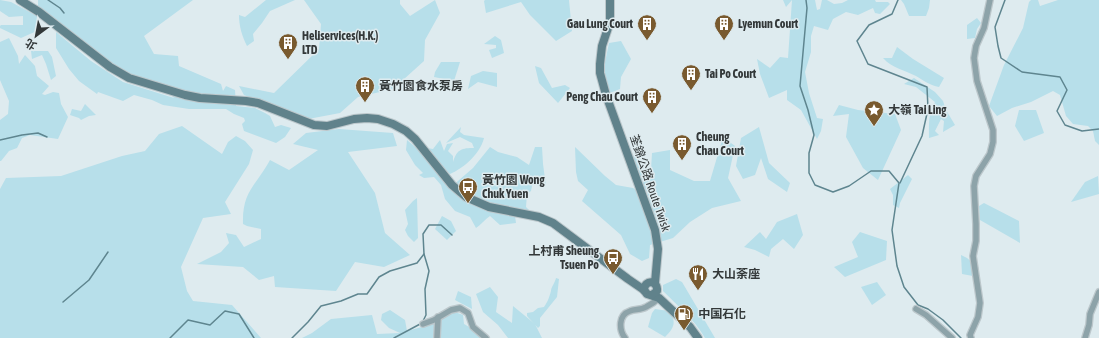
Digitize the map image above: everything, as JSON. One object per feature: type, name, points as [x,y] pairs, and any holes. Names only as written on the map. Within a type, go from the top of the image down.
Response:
[{"type":"main road","points":[[20,0],[39,12],[110,67],[122,75],[132,79],[197,97],[254,102],[314,125],[327,126],[354,119],[366,118],[378,119],[393,124],[403,129],[415,139],[449,181],[466,197],[489,207],[547,220],[559,227],[628,279],[648,283],[647,294],[656,295],[690,327],[698,338]]},
{"type":"main road","name":"荃錦公路 Route Twisk","points":[[610,0],[610,22],[601,55],[599,68],[600,77],[655,230],[658,248],[648,283],[657,288],[656,295]]},
{"type":"street","points":[[971,338],[970,335],[978,317],[980,303],[973,256],[976,235],[974,186],[976,176],[990,154],[993,142],[993,130],[977,81],[974,58],[976,46],[984,28],[990,0]]},
{"type":"street","points":[[1085,338],[1089,325],[1090,314],[1099,292]]},
{"type":"street","points":[[625,338],[622,334],[620,326],[625,315],[629,311],[645,307],[656,295]]},
{"type":"street","points":[[423,324],[451,310],[460,308],[468,313],[473,326],[486,338]]},
{"type":"street","points":[[916,308],[952,338]]},
{"type":"street","points":[[437,338],[438,317]]},
{"type":"shaded area","points":[[0,0],[11,2],[39,17],[39,30],[21,38],[0,28],[1,25],[23,25],[23,16],[9,17],[0,11]]},
{"type":"shaded area","points":[[38,0],[193,0],[144,36],[154,54],[178,56],[179,66],[221,84],[223,91],[226,86],[235,90],[236,106],[255,108],[270,116],[275,127],[281,125],[291,128],[285,137],[276,143],[244,131],[242,124],[245,121],[244,118],[226,109],[189,109],[163,105],[134,95],[123,101],[98,92],[97,94],[79,81],[69,69],[56,48],[56,32],[91,61],[123,82],[174,98],[169,92],[117,71],[38,7]]},
{"type":"shaded area","points":[[266,0],[295,0],[270,11],[253,34],[254,41],[247,46],[241,31],[239,15],[245,17]]},
{"type":"shaded area","points":[[304,0],[400,0],[400,4],[410,16],[435,0],[440,13],[425,40],[424,61],[393,89],[358,97],[340,113],[303,120],[244,95],[239,86],[274,93],[319,49],[321,24]]},
{"type":"shaded area","points":[[485,0],[569,0],[572,31],[556,41],[530,15],[521,2],[486,13]]},
{"type":"shaded area","points":[[783,0],[792,0],[786,7]]},
{"type":"shaded area","points":[[792,0],[815,0],[817,10],[820,9],[822,0],[827,0],[834,4],[842,3],[848,0],[875,0],[876,2],[888,2],[890,4],[880,14],[875,13],[873,8],[858,15],[846,12],[833,19],[828,30],[814,26],[811,36],[811,52],[805,72],[809,93],[817,118],[823,119],[821,131],[817,139],[801,110],[787,100],[787,90],[769,98],[760,74],[757,59],[770,68],[780,57],[788,58]]},
{"type":"shaded area","points":[[901,0],[930,0],[926,16],[909,16]]},
{"type":"shaded area","points":[[1031,0],[1038,0],[1040,6],[1058,0],[1099,0],[1099,145],[1095,141],[1093,131],[1088,126],[1073,124],[1066,116],[1060,95],[1053,91],[997,116],[989,106],[1004,65],[1023,28],[1029,2]]},
{"type":"shaded area","points":[[977,18],[981,23],[977,29],[975,38],[967,39],[967,25]]},
{"type":"shaded area","points":[[495,36],[501,40],[504,53],[492,58],[489,50],[496,48],[496,45],[484,44]]},
{"type":"shaded area","points":[[9,38],[18,56],[19,64],[25,55],[35,66],[37,76],[49,86],[42,94],[45,95],[53,92],[59,93],[61,104],[68,117],[58,139],[30,135],[22,138],[17,148],[9,151],[0,161],[0,120],[8,114],[9,101],[0,80],[0,42]]},
{"type":"shaded area","points":[[621,41],[631,59],[621,77],[620,89],[610,93],[603,72],[609,43]]},
{"type":"shaded area","points":[[897,47],[913,59],[944,78],[939,87],[894,67],[883,58],[892,58]]},
{"type":"shaded area","points":[[31,51],[48,51],[52,57],[56,76],[51,80],[42,55],[32,59]]},
{"type":"shaded area","points":[[441,62],[460,62],[454,81],[434,77],[435,72]]},
{"type":"shaded area","points":[[535,66],[541,68],[552,88],[565,85],[570,88],[558,103],[539,83]]},
{"type":"shaded area","points":[[483,71],[497,73],[497,87],[478,82],[468,89],[471,76]]},
{"type":"shaded area","points":[[914,78],[935,92],[943,101],[946,110],[955,125],[943,132],[944,121],[941,119],[935,131],[939,135],[929,138],[930,115],[935,102],[916,87],[904,84]]},
{"type":"shaded area","points":[[85,104],[96,115],[89,116],[81,120],[70,115],[72,109],[81,111]]},
{"type":"shaded area","points":[[839,105],[858,110],[895,114],[901,130],[878,180],[863,168],[846,137],[849,114],[833,116]]},
{"type":"shaded area","points":[[1019,110],[1036,110],[1044,133],[1024,141],[1015,126]]},
{"type":"shaded area","points":[[182,126],[222,154],[228,142],[236,136],[245,141],[253,150],[249,164],[225,202],[231,214],[203,218],[181,267],[187,291],[193,301],[232,305],[261,338],[0,338],[0,189],[6,178],[61,176],[122,156],[145,151],[159,134]]},
{"type":"shaded area","points":[[461,127],[460,132],[464,135],[484,138],[479,150],[471,160],[450,174],[443,168],[427,148],[433,149],[440,140],[444,151],[447,144],[453,143],[448,151],[453,156],[453,162],[456,154],[460,150],[474,148],[472,143],[460,137],[446,143]]},
{"type":"shaded area","points":[[759,127],[769,163],[790,183],[787,192],[768,179],[761,158],[755,175],[743,179],[736,166],[741,138]]},
{"type":"shaded area","points":[[339,129],[393,133],[397,146],[348,152],[375,193],[385,233],[410,255],[384,267],[355,262],[336,291],[275,287],[274,276],[259,280],[243,267],[197,264],[221,252],[229,243],[226,233],[236,235],[244,247],[261,239],[261,229],[243,224],[243,213],[247,196],[270,160],[289,170],[318,150],[293,144],[306,133]]},
{"type":"shaded area","points":[[723,137],[735,146],[728,178],[741,201],[712,208],[690,222],[673,238],[650,245],[649,258],[642,261],[630,254],[621,235],[582,201],[588,190],[578,181],[576,172],[575,147],[616,185],[633,188],[649,198],[640,181],[632,154],[651,170],[652,153],[670,150],[670,170],[694,181],[710,181]]},
{"type":"shaded area","points":[[407,140],[443,176],[451,187],[473,168],[490,147],[498,152],[517,157],[529,165],[535,147],[542,147],[546,186],[538,186],[534,176],[531,191],[527,194],[526,207],[531,212],[520,211],[515,216],[516,223],[500,225],[490,216],[476,228],[470,217],[455,211],[445,199],[441,185],[434,177],[424,178],[419,175],[423,173],[415,165],[406,150]]},
{"type":"shaded area","points":[[908,175],[912,179],[899,208],[893,205],[893,195],[890,189]]},
{"type":"shaded area","points":[[1098,176],[1099,194],[1071,202],[1085,182]]},
{"type":"shaded area","points":[[417,198],[418,238],[414,242],[405,230],[408,224],[405,210]]},
{"type":"shaded area","points":[[984,203],[1019,221],[1020,243],[980,220],[979,206]]},
{"type":"shaded area","points":[[797,214],[803,235],[794,249],[783,239],[771,249],[769,257],[755,250],[744,247],[760,232],[766,239],[777,222]]},
{"type":"shaded area","points":[[442,216],[451,221],[456,231],[447,240],[435,229]]},
{"type":"shaded area","points":[[860,232],[887,241],[886,260],[845,277],[834,267],[858,257],[852,242]]},
{"type":"shaded area","points":[[961,255],[979,268],[973,276],[962,274]]},
{"type":"shaded area","points":[[556,278],[559,279],[557,297],[540,318],[540,326],[538,328],[527,316],[527,313],[544,307]]},
{"type":"shaded area","points":[[676,279],[682,282],[715,338],[705,338],[691,319],[663,291],[663,285]]},
{"type":"shaded area","points":[[877,282],[886,295],[872,305],[861,287]]},
{"type":"shaded area","points":[[490,287],[498,297],[496,312],[512,323],[513,306],[535,324],[542,338],[508,338],[498,325],[483,312],[476,294]]},
{"type":"shaded area","points":[[458,291],[471,297],[472,309],[455,300]]},
{"type":"shaded area","points":[[655,309],[669,311],[673,318],[674,322],[671,331],[665,337],[648,327],[652,313]]},
{"type":"shaded area","points":[[390,310],[405,320],[407,331],[429,325],[455,312],[463,315],[464,324],[478,332],[482,338],[302,338],[312,333],[331,319],[372,315],[377,334],[400,333],[389,328],[381,320],[382,314]]},
{"type":"waterway","points":[[48,0],[60,8],[64,13]]},
{"type":"waterway","points":[[806,0],[807,8],[800,86],[814,135],[809,153],[809,173],[815,185],[833,192],[849,186],[871,171],[889,171],[899,183],[892,230],[897,266],[904,287],[918,305],[928,309],[943,320],[961,338]]},
{"type":"waterway","points":[[898,0],[892,14],[869,25],[857,41],[868,64],[927,87],[928,109],[922,136],[900,183]]},
{"type":"waterway","points":[[1005,0],[995,27],[1001,58],[1022,72],[1060,77],[1067,90],[1057,111],[1065,125],[1082,131],[1099,129]]},
{"type":"waterway","points":[[0,140],[38,133],[47,137]]},
{"type":"waterway","points":[[394,338],[422,323],[426,315],[425,289],[429,271],[424,254],[423,234],[429,225],[441,225],[452,235]]},
{"type":"waterway","points":[[63,302],[89,280],[108,252]]},
{"type":"waterway","points":[[292,338],[321,306],[341,301],[358,294],[367,294],[379,277],[390,271],[417,263],[424,254]]},
{"type":"waterway","points":[[170,338],[188,320],[210,325],[225,311],[239,314],[254,338]]},
{"type":"place","name":"Gau Lung Court","points":[[647,41]]},
{"type":"place","name":"Lyemun Court","points":[[724,41]]},
{"type":"place","name":"Heliservices(H.K.) LTD","points":[[288,60]]},
{"type":"place","name":"Tai Po Court","points":[[691,91]]},
{"type":"place","name":"黃竹園食水泵房","points":[[365,103]]},
{"type":"place","name":"Peng Chau Court","points":[[652,114]]},
{"type":"place","name":"大嶺 Tai Ling","points":[[874,127]]},
{"type":"place","name":"Cheung Chau Court","points":[[682,161]]},
{"type":"place","name":"黃竹園 Wong Chuk Yuen","points":[[468,204]]},
{"type":"place","name":"上村甫 Sheung Tsuen Po","points":[[613,275]]},
{"type":"place","name":"大山荼座","points":[[698,291]]},
{"type":"place","name":"中国石化","points":[[684,331]]}]
